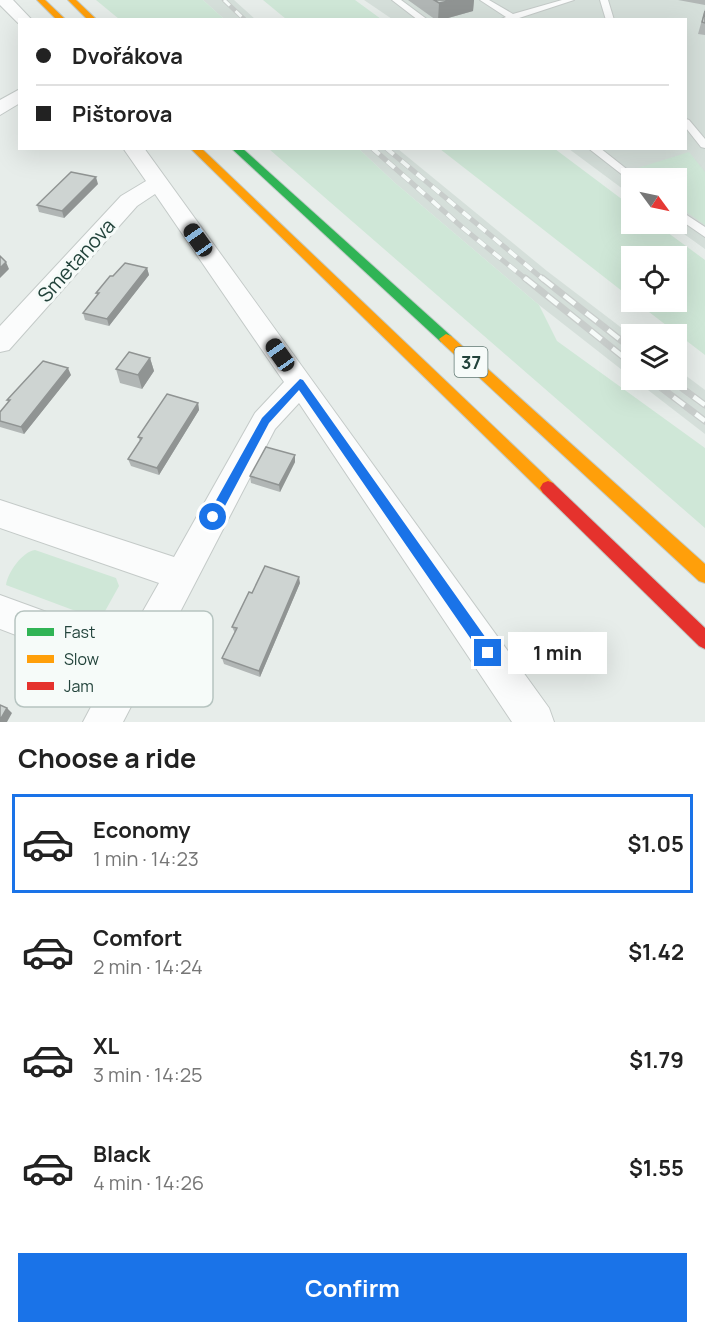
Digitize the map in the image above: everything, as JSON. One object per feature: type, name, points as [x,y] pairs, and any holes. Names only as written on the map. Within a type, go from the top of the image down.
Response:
[{"type":"highway","points":[[41,0],[60,18]]},
{"type":"highway","points":[[72,0],[91,18]]},
{"type":"highway","name":"37","points":[[197,150],[705,640]]},
{"type":"highway","name":"37","points":[[238,150],[705,575]]},
{"type":"street","points":[[4,0],[22,18]]},
{"type":"street","points":[[0,110],[18,96]]},
{"type":"street","points":[[134,150],[300,383],[535,722]]},
{"type":"street","name":"Smetanova","points":[[0,343],[129,201],[157,183]]},
{"type":"street","points":[[163,611],[265,421],[300,383]]},
{"type":"street","points":[[0,514],[182,575]]},
{"type":"street","points":[[0,612],[15,618]]},
{"type":"street","points":[[102,722],[110,707]]},
{"type":"lane","points":[[396,0],[421,18]]},
{"type":"lane","points":[[484,0],[512,17]]},
{"type":"lane","points":[[509,18],[570,0]]},
{"type":"lane","points":[[604,0],[609,18]]},
{"type":"lane","points":[[687,123],[705,145]]},
{"type":"lane","points":[[596,150],[621,169]]},
{"type":"lane","points":[[687,219],[705,232]]},
{"type":"shaded area","points":[[203,0],[234,0],[254,18],[223,18]]},
{"type":"shaded area","points":[[364,0],[705,0],[705,249],[684,234],[687,234],[687,168],[621,168],[621,188],[570,150],[687,150],[687,18],[391,18]]},
{"type":"shaded area","points":[[360,150],[399,150],[547,271],[621,327],[621,369],[539,305],[394,182]]},
{"type":"shaded area","points":[[687,376],[705,390],[705,434],[648,390],[687,390]]},
{"type":"green space","points":[[96,0],[203,0],[223,18],[118,18]]},
{"type":"green space","points":[[263,0],[355,0],[380,18],[285,18]]},
{"type":"green space","points":[[270,150],[360,150],[394,182],[539,305],[557,341],[621,387],[621,390],[625,390],[705,448],[705,528]]},
{"type":"green space","points":[[441,150],[556,150],[621,198],[621,234],[670,234],[686,246],[621,246],[621,290]]},
{"type":"green space","points":[[689,152],[705,172],[705,225],[687,212],[687,168],[638,168]]},
{"type":"green space","points":[[687,247],[705,260],[705,355],[687,341],[687,324],[665,324],[649,312],[687,312]]},
{"type":"green space","points":[[35,550],[116,578],[119,586],[105,611],[76,611],[6,585],[16,563]]},
{"type":"building","points":[[434,0],[453,0],[439,3]]},
{"type":"building","points":[[71,172],[96,177],[62,211],[37,205]]},
{"type":"building","points":[[0,256],[6,262],[0,268]]},
{"type":"building","points":[[125,263],[147,268],[107,319],[83,313],[110,276],[113,276]]},
{"type":"building","points":[[129,352],[150,358],[138,375],[116,369]]},
{"type":"building","points":[[43,361],[68,368],[21,427],[0,421],[0,412],[10,400],[7,400]]},
{"type":"building","points":[[167,394],[198,403],[157,468],[128,459],[142,438],[138,437]]},
{"type":"building","points":[[266,447],[295,455],[279,485],[250,476]]},
{"type":"building","points":[[265,566],[299,577],[259,671],[222,658],[237,628],[232,627]]},
{"type":"building","points":[[0,705],[7,708],[0,720]]},
{"type":"railway","points":[[224,0],[243,18]]},
{"type":"railway","points":[[374,150],[463,228],[527,280]]},
{"type":"railway","points":[[388,150],[544,280]]},
{"type":"railway","points":[[525,278],[621,355]]},
{"type":"railway","points":[[542,278],[621,340]]},
{"type":"railway","points":[[664,390],[705,421]]},
{"type":"railway","points":[[685,390],[705,405]]},
{"type":"traffic: fast","points":[[238,150],[446,339]]},
{"type":"traffic: slow","points":[[41,0],[60,18]]},
{"type":"traffic: slow","points":[[72,0],[91,18]]},
{"type":"traffic: slow","points":[[197,150],[548,488]]},
{"type":"traffic: slow","points":[[446,339],[705,575]]},
{"type":"traffic: jam","points":[[548,488],[705,640]]},
{"type":"route","points":[[213,517],[265,421],[300,383],[488,653]]}]
